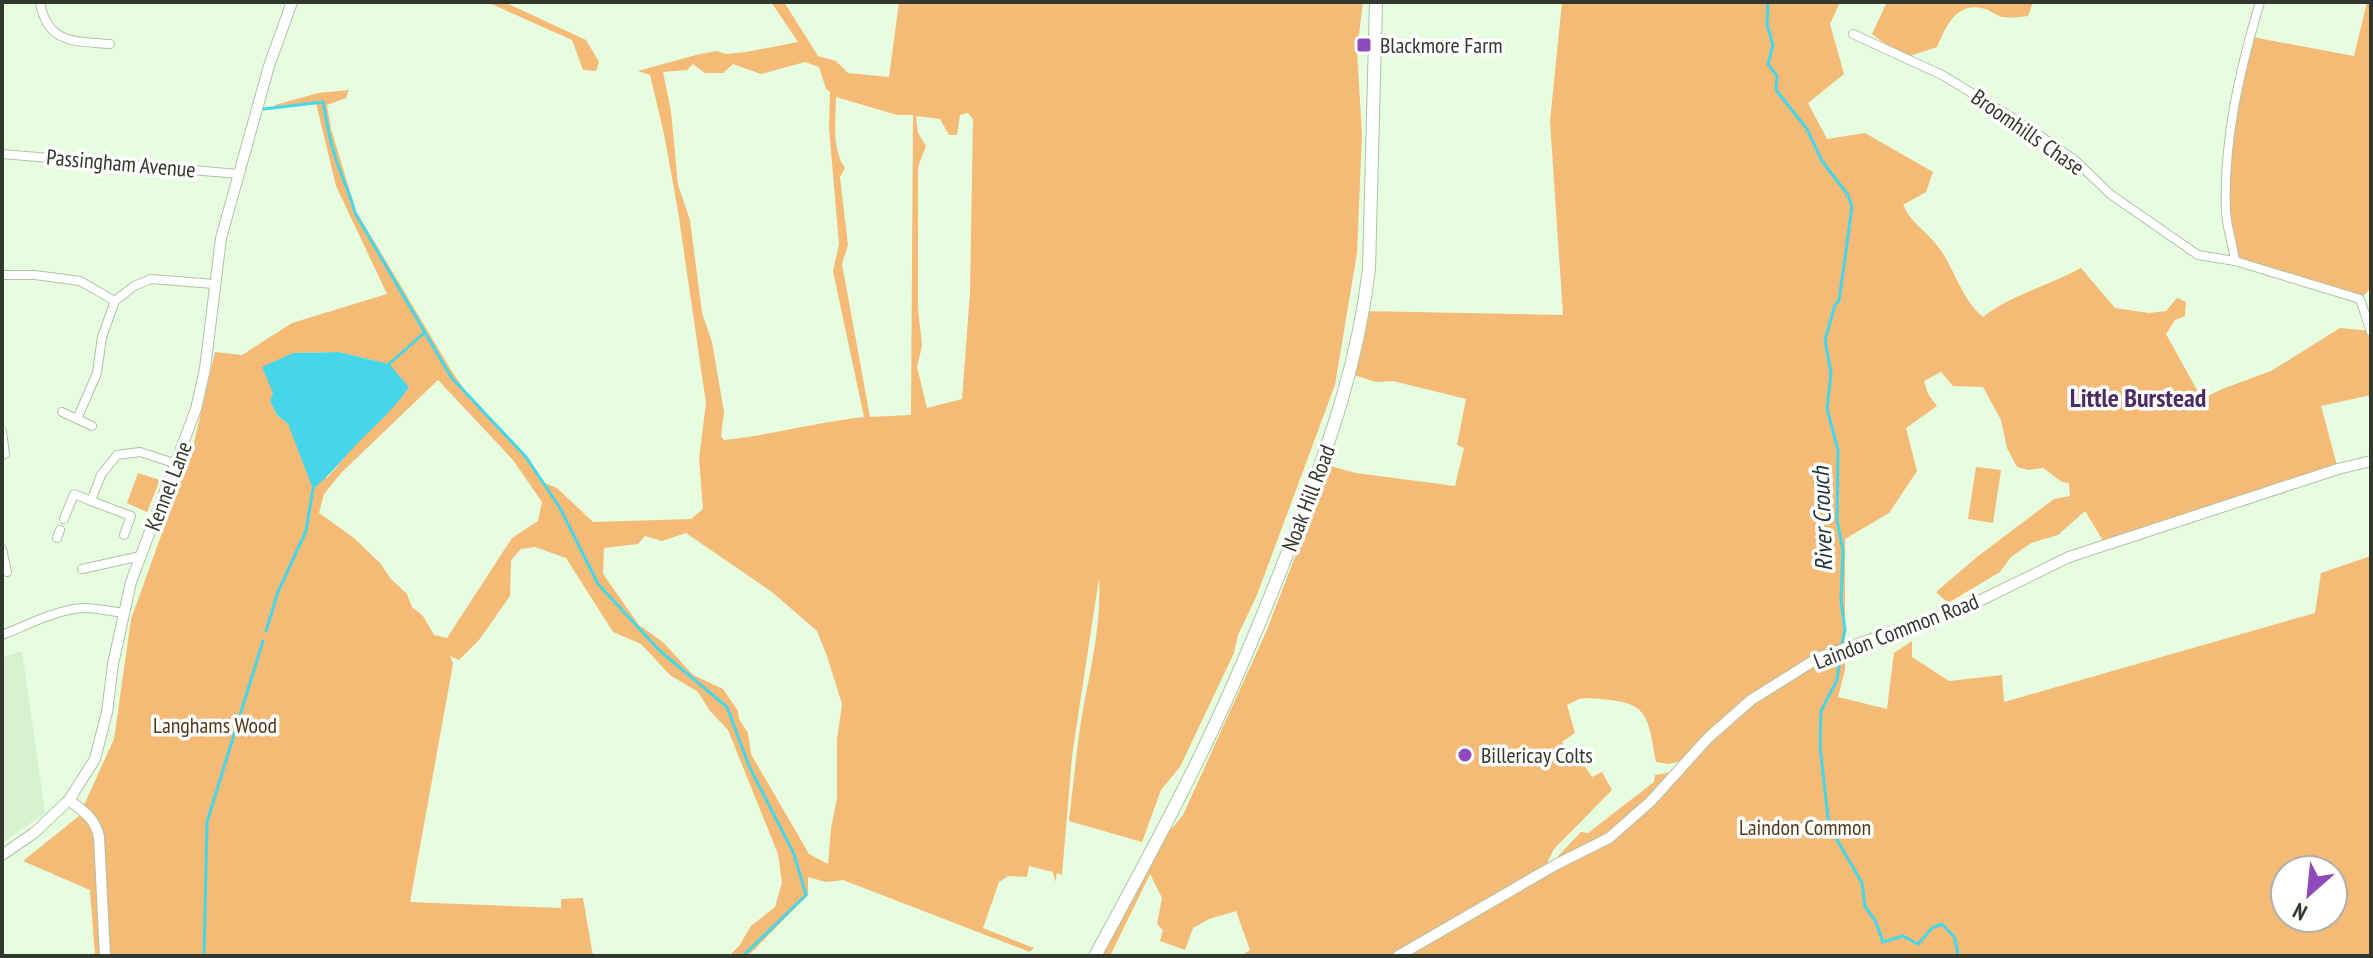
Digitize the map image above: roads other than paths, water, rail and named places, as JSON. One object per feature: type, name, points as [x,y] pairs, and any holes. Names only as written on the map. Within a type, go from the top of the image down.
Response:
[{"type":"main road","name":"Noak Hill Road","points":[[1095,956],[1199,759],[1233,686],[1322,463],[1349,382],[1369,269],[1376,2]]},
{"type":"street","points":[[40,2],[43,19],[52,31],[63,38],[110,44]]},
{"type":"street","name":"Kennel Lane","points":[[2,855],[34,833],[69,800],[95,759],[107,712],[123,613],[196,409],[205,369],[221,238],[269,66],[292,2]]},
{"type":"street","points":[[2235,261],[2226,208],[2229,145],[2249,40],[2260,2]]},
{"type":"street","name":"Broomhills Chase","points":[[1853,34],[1944,76],[2032,130],[2076,161],[2110,194],[2198,255],[2235,261],[2360,299],[2371,332]]},
{"type":"street","name":"Passingham Avenue","points":[[2,154],[239,174]]},
{"type":"street","points":[[2,275],[35,275],[80,281],[115,301]]},
{"type":"street","points":[[77,419],[97,373],[102,337],[115,301],[134,286],[151,279],[214,284]]},
{"type":"street","points":[[62,412],[92,426]]},
{"type":"street","points":[[2,432],[5,454]]},
{"type":"street","points":[[91,501],[101,475],[117,455],[140,452],[177,464]]},
{"type":"street","name":"Laindon Common Road","points":[[1398,956],[1412,951],[1549,868],[1609,838],[1650,802],[1708,738],[1751,700],[1818,658],[1977,602],[2069,557],[2371,461]]},
{"type":"street","points":[[64,519],[74,494],[131,516],[124,535]]},
{"type":"street","points":[[2,549],[7,572]]},
{"type":"street","points":[[82,569],[141,556]]},
{"type":"street","points":[[2,635],[75,609],[123,613]]},
{"type":"street","points":[[69,800],[90,816],[97,826],[105,956]]},
{"type":"water","points":[[339,352],[389,364],[409,387],[390,411],[313,489],[288,424],[277,415],[270,401],[273,393],[262,367],[293,353]]},
{"type":"waterway","name":"River Crouch","points":[[1768,2],[1767,24],[1773,45],[1768,64],[1777,76],[1776,90],[1807,129],[1822,161],[1848,195],[1852,207],[1839,301],[1835,305],[1825,340],[1831,373],[1827,409],[1838,450],[1837,520],[1843,551],[1841,600],[1845,630],[1842,644]]},
{"type":"waterway","points":[[264,109],[323,102],[334,155],[355,213],[451,377],[526,457],[560,508],[598,584],[660,651],[727,707],[749,766],[794,854],[806,895],[743,956]]},
{"type":"waterway","points":[[389,364],[424,333]]},
{"type":"waterway","points":[[266,631],[278,592],[306,531],[313,489]]},
{"type":"waterway","points":[[204,956],[207,822],[263,641]]},
{"type":"waterway","name":"River Crouch","points":[[1841,652],[1837,680],[1821,711],[1820,747],[1829,826],[1862,883],[1865,907],[1875,920],[1883,942],[1903,936],[1918,944],[1932,928],[1942,924],[1955,938],[1958,956]]},
{"type":"place","name":"Blackmore Farm","points":[[1364,45]]},
{"type":"place","name":"Billericay Colts","points":[[1465,755]]},
{"type":"district","name":"Little Burstead","points":[[2138,397]]},
{"type":"park label","name":"Langhams Wood","points":[[215,725]]},
{"type":"park label","name":"Laindon Common","points":[[1805,827]]}]
